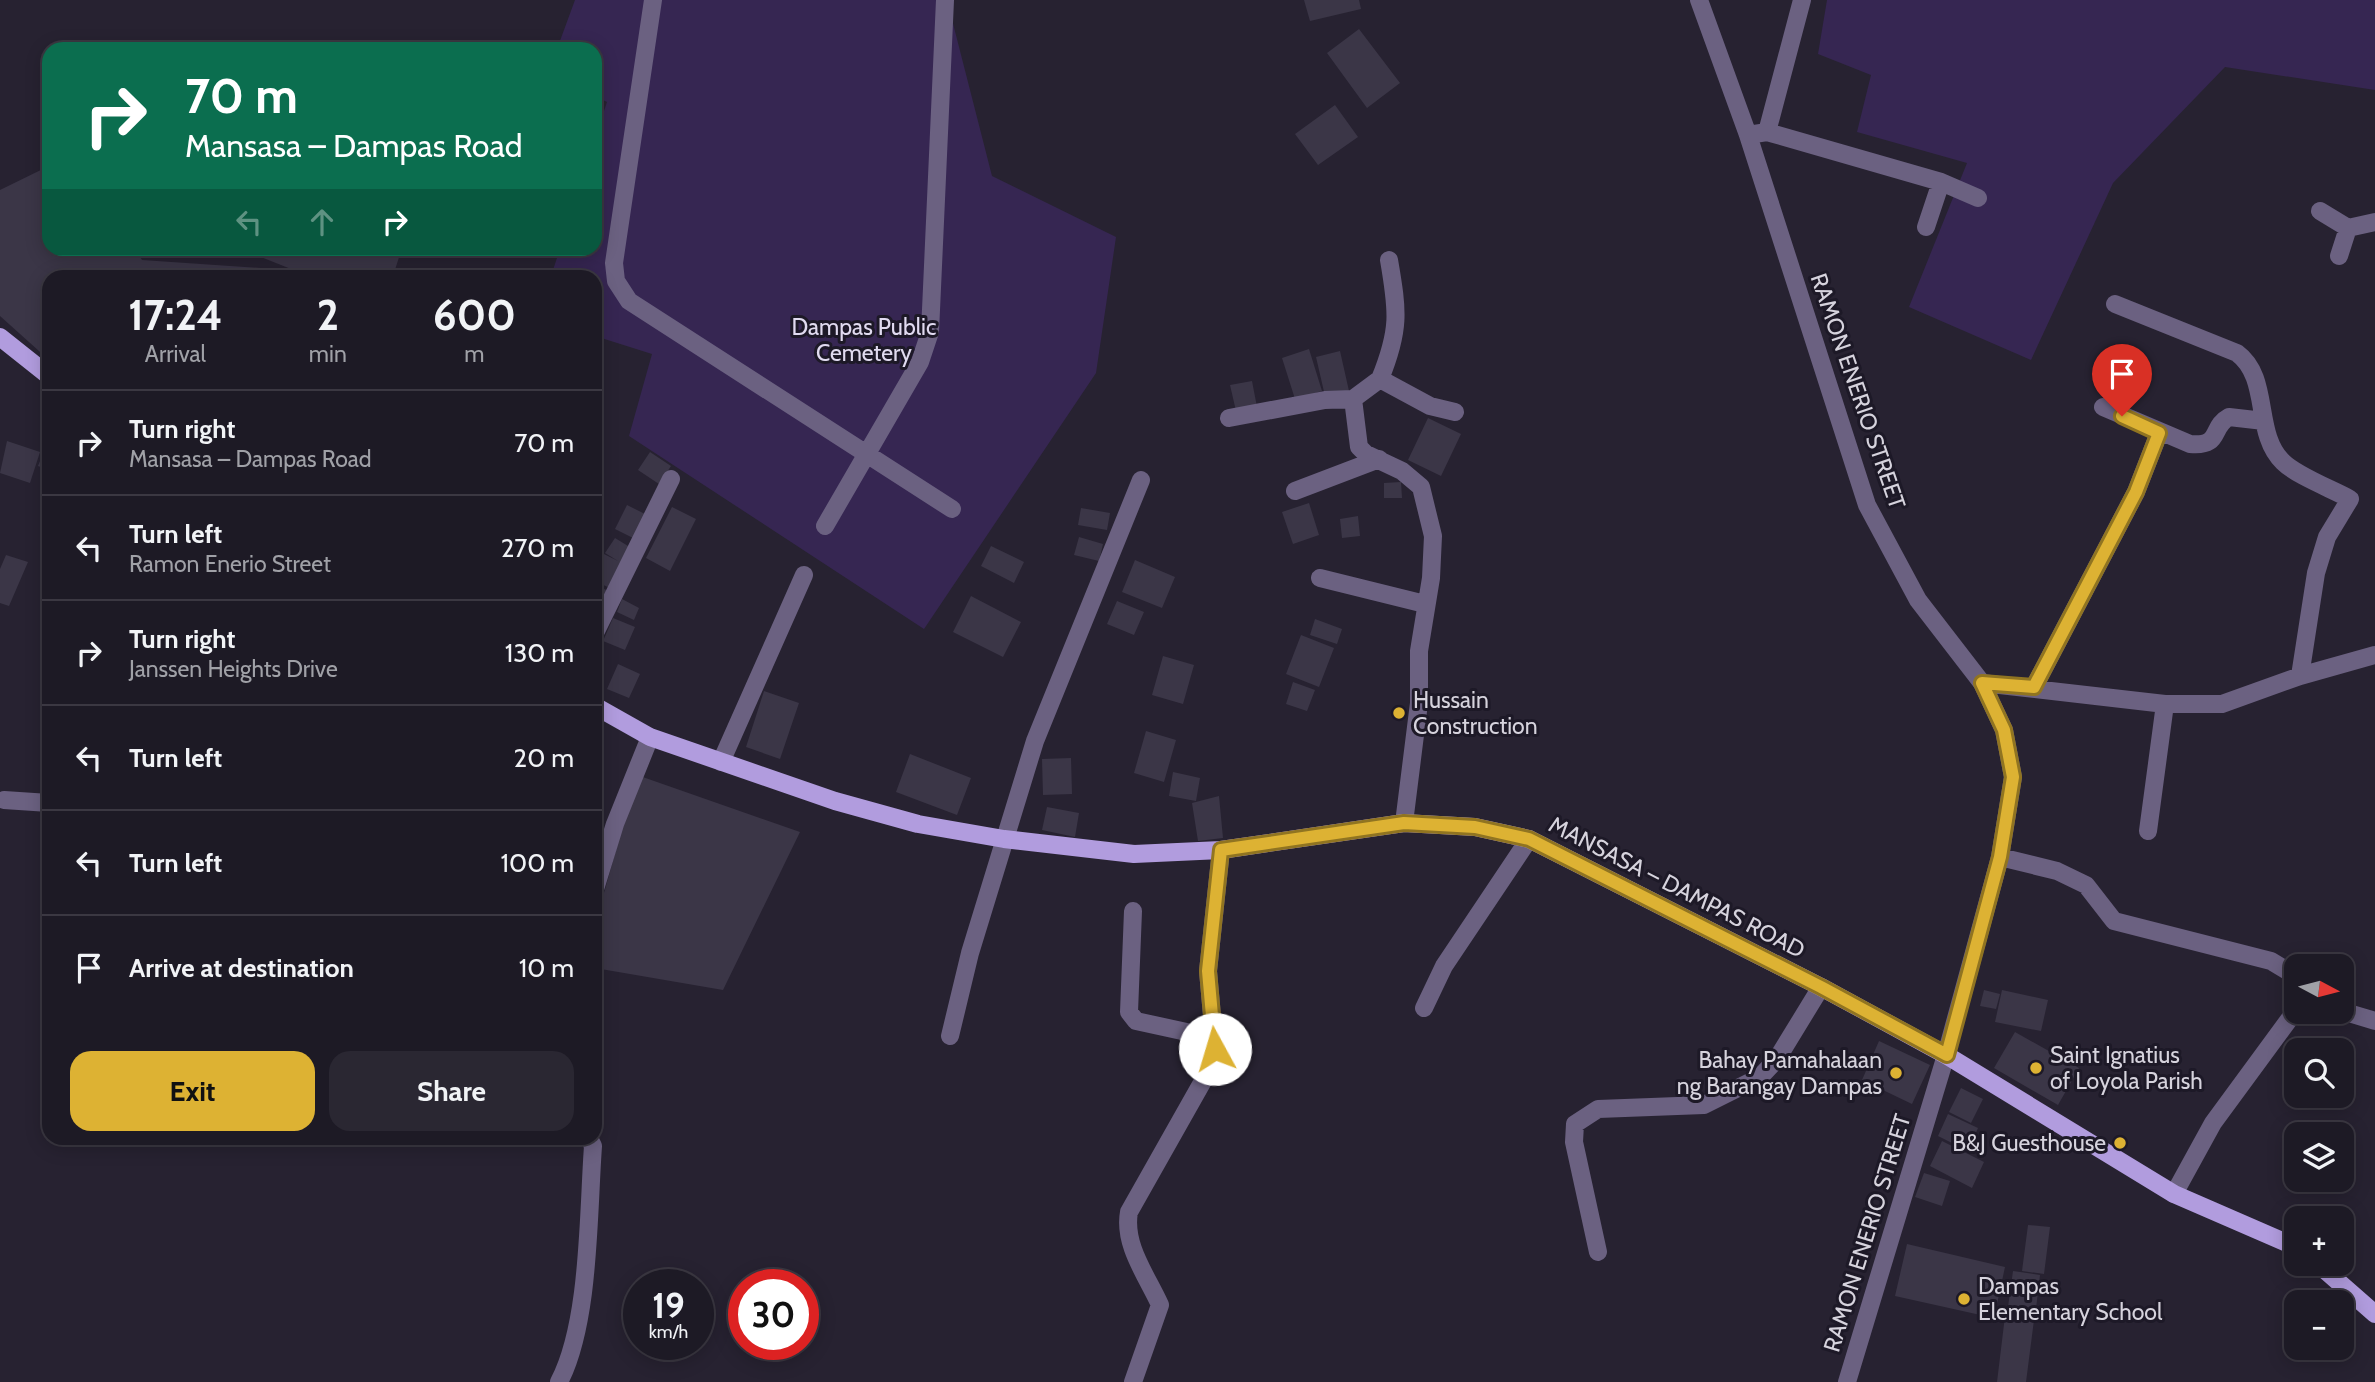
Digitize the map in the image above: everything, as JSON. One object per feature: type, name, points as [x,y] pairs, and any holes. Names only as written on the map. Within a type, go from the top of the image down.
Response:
[{"type":"main road","points":[[0,337],[42,370]]},
{"type":"main road","name":"MANSASA – DAMPAS ROAD","points":[[602,710],[650,737],[859,808],[918,824],[1004,839],[1134,854],[1221,850],[1404,823],[1475,827],[1529,839],[1821,987],[1947,1055],[2174,1194],[2284,1242]]},
{"type":"main road","points":[[2332,1276],[2375,1314]]},
{"type":"street","points":[[653,0],[614,263],[616,281],[629,301],[952,509]]},
{"type":"street","points":[[825,526],[920,362],[930,332],[946,0]]},
{"type":"street","name":"RAMON ENERIO STREET","points":[[1699,0],[1748,135],[1867,505],[1917,600],[1982,683],[2004,730],[2013,777],[2000,857],[1947,1055],[1847,1382]]},
{"type":"street","points":[[1767,132],[1802,0]]},
{"type":"street","points":[[1748,135],[1767,132],[1941,182],[1978,198]]},
{"type":"street","points":[[1926,227],[1941,182]]},
{"type":"street","points":[[2320,211],[2348,228],[2375,222]]},
{"type":"street","points":[[2339,256],[2348,228]]},
{"type":"street","points":[[1229,418],[1325,400],[1353,399],[1380,379],[1397,328],[1397,304],[1389,260]]},
{"type":"street","points":[[2115,304],[2237,353],[2248,361],[2254,371],[2264,421],[2283,462],[2350,499],[2327,537],[2316,573],[2300,676]]},
{"type":"street","points":[[1380,379],[1430,406],[1455,411]]},
{"type":"street","points":[[1353,399],[1359,447],[1402,471],[1421,487],[1433,536],[1419,651],[1419,703],[1404,823]]},
{"type":"street","points":[[2104,407],[2159,433],[2190,444],[2203,445],[2212,440],[2225,418],[2264,421]]},
{"type":"street","points":[[2034,687],[2136,492],[2159,433]]},
{"type":"street","points":[[1295,491],[1379,460]]},
{"type":"street","points":[[602,619],[671,479]]},
{"type":"street","points":[[950,1036],[1004,839],[1035,741],[1141,480]]},
{"type":"street","points":[[721,762],[804,575]]},
{"type":"street","points":[[1320,578],[1425,604]]},
{"type":"street","points":[[1982,683],[2165,704],[2222,704],[2300,676],[2375,655]]},
{"type":"street","points":[[2148,831],[2165,704]]},
{"type":"street","points":[[602,866],[615,824],[650,737]]},
{"type":"street","points":[[4,800],[42,803]]},
{"type":"street","points":[[1424,1008],[1444,966],[1529,839]]},
{"type":"street","points":[[1133,1382],[1160,1305],[1131,1245],[1127,1224],[1129,1212],[1212,1065],[1214,1038],[1208,971],[1221,850]]},
{"type":"street","points":[[2000,857],[2057,871],[2086,885],[2114,920],[2271,961],[2284,969]]},
{"type":"street","points":[[1133,911],[1129,1012],[1136,1021],[1214,1038]]},
{"type":"street","points":[[1598,1252],[1574,1142],[1575,1124],[1598,1109],[1704,1105],[1760,1077],[1777,1059],[1821,987]]},
{"type":"street","points":[[2354,1015],[2375,1021]]},
{"type":"street","points":[[2174,1194],[2213,1123],[2286,1024]]},
{"type":"street","points":[[559,1382],[575,1346],[592,1145]]},
{"type":"green space","name":"Dampas Public Cemetery","points":[[575,0],[947,0],[992,176],[1116,237],[1096,373],[924,629],[629,436],[652,354],[602,338],[602,270],[553,270],[558,256],[602,256],[602,117],[607,102],[602,100],[602,42],[560,42]]},
{"type":"green space","points":[[1827,0],[2375,0],[2375,90],[2225,67],[2113,183],[2031,360],[1909,307],[1967,163],[1857,132],[1871,75],[1818,54]]},
{"type":"building","points":[[1304,0],[1359,0],[1361,9],[1310,21]]},
{"type":"building","points":[[1359,29],[1400,83],[1367,108],[1327,53]]},
{"type":"building","points":[[1335,105],[1358,137],[1318,165],[1295,134]]},
{"type":"building","points":[[42,169],[42,256],[140,256],[142,260],[276,270],[42,270],[42,354],[0,316],[0,190]]},
{"type":"building","points":[[258,256],[399,256],[395,270],[291,269]]},
{"type":"building","points":[[1309,349],[1322,391],[1295,399],[1282,358]]},
{"type":"building","points":[[1340,351],[1349,391],[1325,396],[1316,357]]},
{"type":"building","points":[[1252,381],[1257,407],[1236,411],[1230,385]]},
{"type":"building","points":[[1428,418],[1461,434],[1441,476],[1408,460]]},
{"type":"building","points":[[7,441],[40,452],[30,483],[0,473]]},
{"type":"building","points":[[650,452],[671,466],[659,484],[638,470]]},
{"type":"building","points":[[1401,482],[1402,498],[1384,498],[1384,483]]},
{"type":"building","points":[[1309,503],[1319,535],[1293,544],[1282,512]]},
{"type":"building","points":[[627,505],[645,514],[633,538],[615,529]]},
{"type":"building","points":[[672,507],[696,519],[670,571],[646,558]]},
{"type":"building","points":[[1081,508],[1110,513],[1107,530],[1078,525]]},
{"type":"building","points":[[1358,516],[1360,536],[1342,538],[1340,519]]},
{"type":"building","points":[[1079,537],[1103,544],[1099,561],[1074,555]]},
{"type":"building","points":[[615,538],[633,549],[614,590],[602,584],[602,553],[618,561],[605,553]]},
{"type":"building","points":[[991,546],[1024,562],[1014,583],[981,566]]},
{"type":"building","points":[[6,555],[28,562],[9,606],[0,603],[0,569]]},
{"type":"building","points":[[1135,560],[1175,577],[1162,608],[1122,592]]},
{"type":"building","points":[[602,588],[608,591],[602,601]]},
{"type":"building","points":[[971,596],[1021,622],[1003,657],[953,632]]},
{"type":"building","points":[[622,599],[639,608],[634,620],[617,612]]},
{"type":"building","points":[[1117,601],[1144,612],[1134,635],[1107,624]]},
{"type":"building","points":[[613,618],[635,627],[625,650],[603,641]]},
{"type":"building","points":[[1315,619],[1342,629],[1337,644],[1310,635]]},
{"type":"building","points":[[1301,635],[1334,648],[1319,687],[1286,674]]},
{"type":"building","points":[[1163,656],[1194,665],[1183,704],[1152,695]]},
{"type":"building","points":[[618,664],[640,674],[629,698],[607,689]]},
{"type":"building","points":[[1293,682],[1315,690],[1307,711],[1286,704]]},
{"type":"building","points":[[764,691],[799,703],[780,759],[746,747]]},
{"type":"building","points":[[1146,731],[1176,740],[1164,782],[1134,773]]},
{"type":"building","points":[[910,754],[971,778],[957,815],[896,792]]},
{"type":"building","points":[[1071,758],[1072,794],[1043,795],[1042,759]]},
{"type":"building","points":[[1173,772],[1200,778],[1196,801],[1169,796]]},
{"type":"building","points":[[637,775],[800,832],[723,990],[602,969],[602,900]]},
{"type":"building","points":[[1219,796],[1223,838],[1198,841],[1192,803]]},
{"type":"building","points":[[1047,807],[1079,813],[1075,837],[1042,830]]},
{"type":"building","points":[[1984,990],[2000,994],[1996,1009],[1980,1006]]},
{"type":"building","points":[[2002,990],[2048,1000],[2041,1031],[1995,1022]]},
{"type":"building","name":"Saint Ignatius of Loyola Parish","points":[[2015,1032],[2079,1068],[2058,1105],[1994,1068]]},
{"type":"building","name":"Bahay Pamahalaan ng Barangay Dampas","points":[[1879,1041],[1930,1065],[1912,1104],[1862,1080]]},
{"type":"building","points":[[1961,1088],[1983,1099],[1971,1123],[1949,1112]]},
{"type":"building","points":[[1948,1114],[1978,1128],[1968,1151],[1938,1136]]},
{"type":"building","points":[[1942,1141],[1984,1162],[1972,1188],[1930,1166]]},
{"type":"building","points":[[1924,1173],[1950,1181],[1942,1206],[1915,1197]]},
{"type":"building","points":[[2028,1225],[2050,1227],[2044,1274],[2022,1271]]},
{"type":"building","points":[[1907,1244],[2005,1267],[1994,1318],[1895,1296]]},
{"type":"building","points":[[2013,1271],[2040,1275],[2035,1317],[2007,1314]]},
{"type":"building","points":[[2005,1316],[2034,1320],[2026,1382],[1997,1382]]},
{"type":"place","name":"Hussain Construction","points":[[1399,713]]},
{"type":"place","name":"Saint Ignatius of Loyola Parish","points":[[2036,1068]]},
{"type":"place","name":"Bahay Pamahalaan ng Barangay Dampas","points":[[1896,1073]]},
{"type":"place","name":"B&J Guesthouse","points":[[2120,1143]]},
{"type":"place","name":"Dampas Elementary School","points":[[1964,1299]]},
{"type":"route","points":[[1215,1049],[1208,971],[1221,850],[1404,823],[1475,827],[1529,839],[1821,987],[1947,1055],[2000,857],[2013,777],[2004,730],[1982,683],[2034,687],[2136,492],[2159,433],[2122,416]]}]
